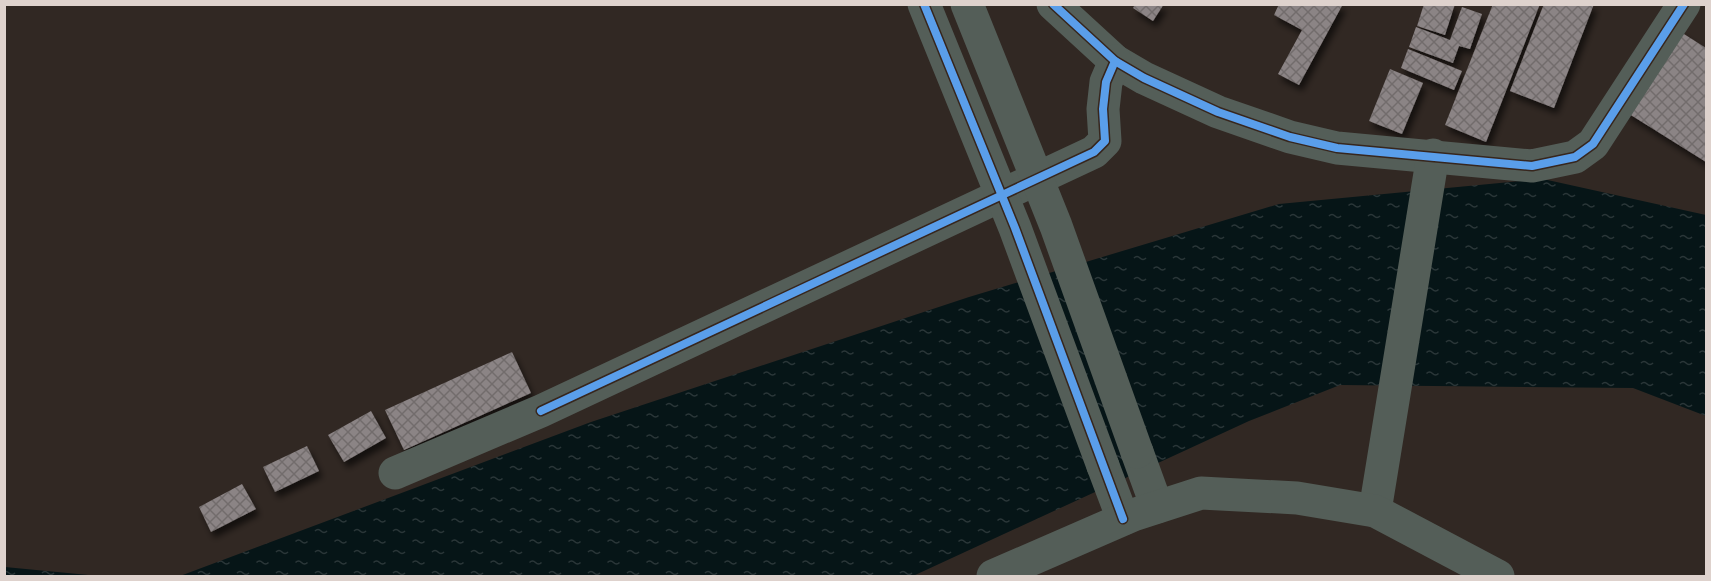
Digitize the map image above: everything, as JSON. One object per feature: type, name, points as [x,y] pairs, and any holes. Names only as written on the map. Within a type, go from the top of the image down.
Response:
[{"type":"street","points":[[924,4],[1015,228],[1123,519]]},
{"type":"street","points":[[967,4],[1056,226],[1157,507]]},
{"type":"street","points":[[1053,4],[1115,61],[1144,78],[1218,112],[1290,137],[1336,148],[1433,155],[1532,166],[1575,157],[1593,144],[1684,4]]},
{"type":"street","points":[[395,473],[541,411],[1094,152],[1105,141],[1103,109],[1106,82],[1115,61]]},
{"type":"street","points":[[1375,511],[1433,155]]},
{"type":"street","points":[[993,576],[1123,519],[1201,493],[1297,498],[1375,511],[1498,576]]},
{"type":"water","points":[[1543,179],[1706,215],[1706,416],[1633,388],[1340,385],[1249,421],[913,576],[180,576],[591,422],[969,297],[1279,204]]},
{"type":"water","points":[[5,567],[99,576],[5,576]]},
{"type":"building","points":[[1135,4],[1164,4],[1153,21],[1133,8]]},
{"type":"building","points":[[1279,4],[1343,4],[1299,85],[1278,74],[1302,30],[1274,15]]},
{"type":"building","points":[[1424,4],[1455,4],[1445,35],[1417,26]]},
{"type":"building","points":[[1493,4],[1540,4],[1486,142],[1445,125]]},
{"type":"building","points":[[1544,4],[1594,4],[1554,108],[1510,91]]},
{"type":"building","points":[[1462,7],[1482,14],[1470,49],[1459,46],[1453,63],[1409,47],[1416,27],[1450,40]]},
{"type":"building","points":[[1676,29],[1706,48],[1706,162],[1626,112]]},
{"type":"building","points":[[1408,49],[1462,71],[1454,90],[1401,68]]},
{"type":"building","points":[[1390,69],[1423,83],[1402,134],[1369,121]]},
{"type":"building","points":[[512,352],[531,393],[404,450],[385,410]]},
{"type":"building","points":[[371,411],[386,438],[344,462],[328,435]]},
{"type":"building","points":[[307,446],[319,471],[275,492],[263,467]]},
{"type":"building","points":[[242,484],[256,509],[211,532],[199,507]]},
{"type":"cycle path","points":[[924,4],[1015,228],[1123,519]]},
{"type":"cycle path","points":[[1053,4],[1115,61],[1144,78],[1218,112],[1290,137],[1337,148],[1532,166],[1575,157],[1593,144],[1684,4]]},
{"type":"cycle path","points":[[541,411],[1094,152],[1105,141],[1103,109],[1106,82],[1115,61]]}]
